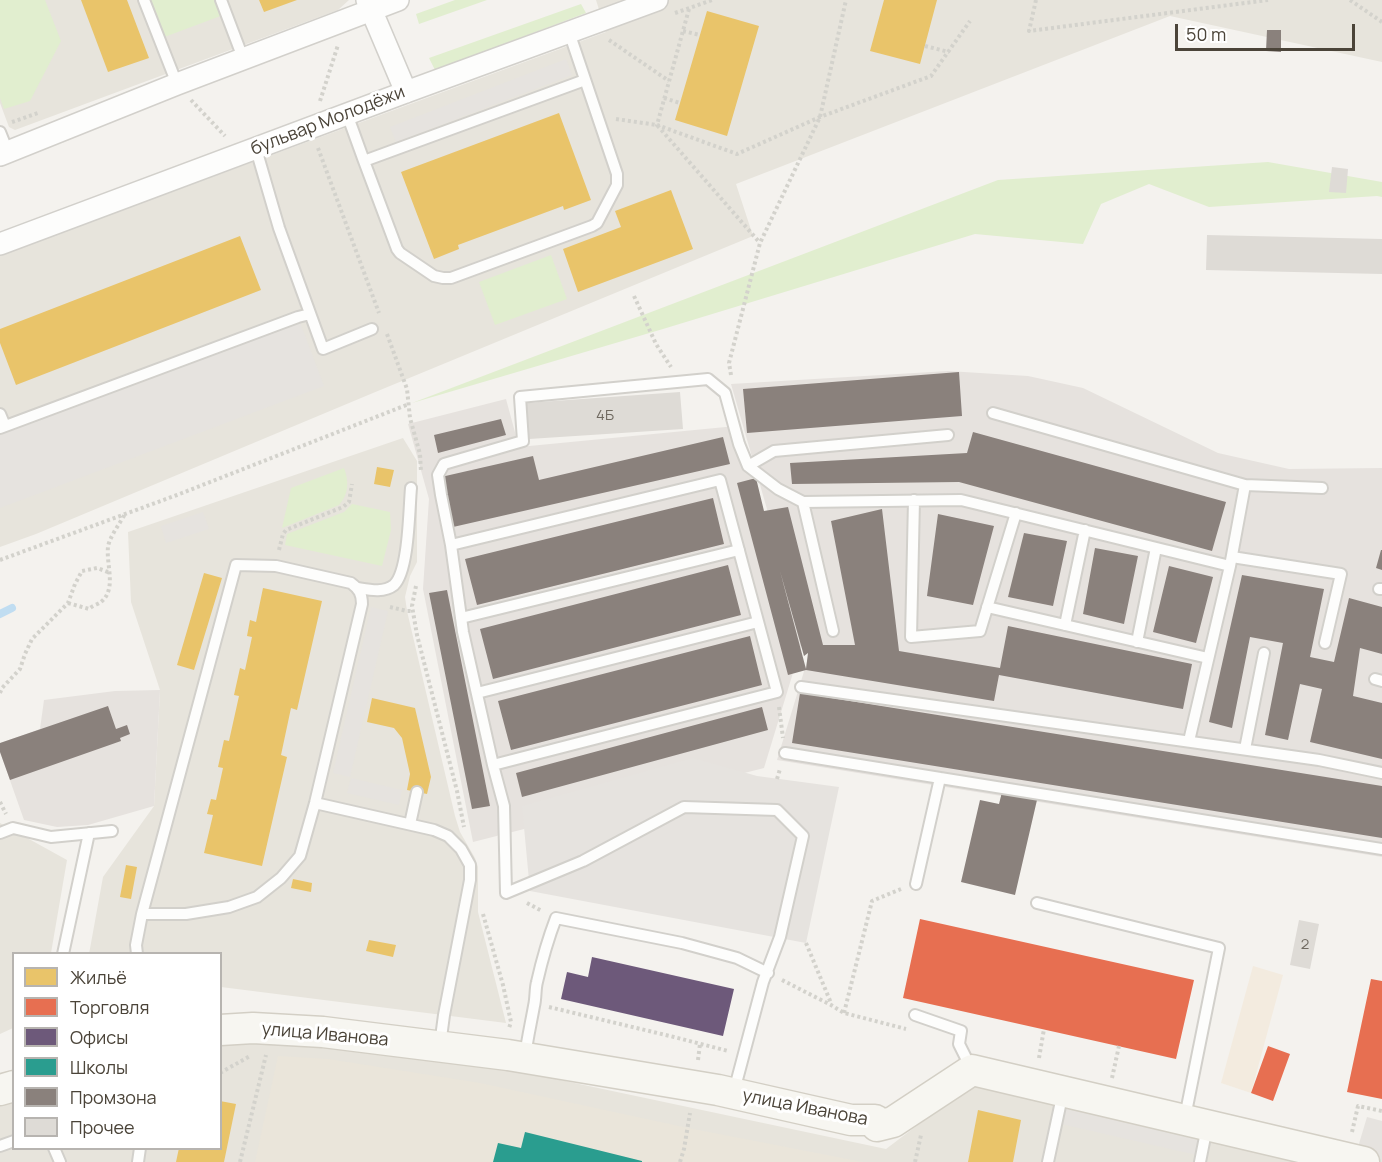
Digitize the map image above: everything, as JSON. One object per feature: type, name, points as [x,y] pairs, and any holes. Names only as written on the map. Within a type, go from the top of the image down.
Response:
[{"type":"street","points":[[4,153],[346,19],[369,5],[398,0]]},
{"type":"street","name":"бульвар Молодёжи","points":[[0,244],[657,0]]},
{"type":"street","points":[[369,5],[406,92]]},
{"type":"street","name":"улица Иванова","points":[[222,1030],[254,1028],[323,1032],[525,1058],[663,1080],[850,1120],[875,1120],[877,1126],[893,1122],[972,1070]]},
{"type":"street","points":[[972,1070],[1364,1162]]},
{"type":"lane","points":[[144,0],[177,84]]},
{"type":"lane","points":[[221,0],[243,58]]},
{"type":"lane","points":[[347,114],[397,249],[403,256],[434,276],[451,278],[574,233],[597,223],[617,185],[617,174],[569,32]]},
{"type":"lane","points":[[364,160],[585,80]]},
{"type":"lane","points":[[0,132],[4,153]]},
{"type":"lane","points":[[256,149],[279,228],[323,349],[372,329]]},
{"type":"lane","points":[[610,198],[615,211]]},
{"type":"lane","points":[[574,233],[578,243]]},
{"type":"lane","points":[[0,414],[2,427],[298,316],[310,314]]},
{"type":"lane","points":[[733,1094],[763,982],[780,937],[803,836],[777,810],[684,807],[583,861],[506,893],[504,806],[461,618],[438,475],[444,464],[523,441],[520,397],[708,379],[725,393],[739,444],[748,466],[778,489],[803,502],[961,500],[1156,548],[1231,562],[1341,574],[1325,643]]},
{"type":"lane","points":[[993,413],[1245,484],[1322,488]]},
{"type":"lane","points":[[748,466],[774,451],[948,435]]},
{"type":"lane","points":[[451,545],[720,480],[777,692],[493,765]]},
{"type":"lane","points":[[1190,741],[1231,562],[1245,484]]},
{"type":"lane","points":[[358,588],[385,590],[394,585],[400,576],[406,547],[411,488]]},
{"type":"lane","points":[[914,500],[911,637],[980,631],[1016,513]]},
{"type":"lane","points":[[803,502],[833,631]]},
{"type":"lane","points":[[1065,625],[1085,530]]},
{"type":"lane","points":[[1137,642],[1156,548]]},
{"type":"lane","points":[[461,618],[739,550]]},
{"type":"lane","points":[[137,952],[142,914],[236,565],[276,566],[351,583],[358,588],[362,596],[362,604],[315,803],[300,856],[281,878],[257,897],[229,907],[186,914],[142,914]]},
{"type":"lane","points":[[987,607],[1208,658]]},
{"type":"lane","points":[[477,693],[758,621]]},
{"type":"lane","points":[[1245,749],[1264,653]]},
{"type":"lane","points":[[801,687],[1245,749],[1319,760],[1382,773]]},
{"type":"lane","points":[[785,753],[1382,849]]},
{"type":"lane","points":[[916,884],[940,778]]},
{"type":"lane","points":[[410,824],[417,792]]},
{"type":"lane","points":[[315,803],[434,830],[448,836],[461,849],[470,865],[470,880],[440,1047]]},
{"type":"lane","points":[[0,833],[13,828],[51,837],[112,831]]},
{"type":"lane","points":[[63,952],[89,833]]},
{"type":"lane","points":[[1037,903],[1220,948],[1196,1123],[1200,1162]]},
{"type":"lane","points":[[525,1058],[535,1004],[536,983],[545,946],[556,918],[682,944],[737,958],[768,973]]},
{"type":"lane","points":[[915,1015],[961,1031],[959,1044],[972,1070]]},
{"type":"lane","points":[[1048,1162],[1063,1092]]},
{"type":"path","points":[[732,384],[729,363],[760,243],[820,117],[846,0]]},
{"type":"path","points":[[1036,0],[1029,31],[1268,0]]},
{"type":"path","points":[[1350,0],[1382,22]]},
{"type":"path","points":[[657,125],[689,8]]},
{"type":"path","points":[[346,19],[312,127],[380,316]]},
{"type":"path","points":[[598,116],[657,125],[737,154],[820,117],[931,76],[970,21]]},
{"type":"path","points":[[683,31],[700,35]]},
{"type":"path","points":[[606,38],[669,81]]},
{"type":"path","points":[[925,46],[949,52]]},
{"type":"path","points":[[664,98],[680,103]]},
{"type":"path","points":[[657,125],[760,243]]},
{"type":"path","points":[[634,296],[656,344],[681,382]]},
{"type":"path","points":[[384,327],[407,389],[410,418],[420,454],[420,470],[423,480]]},
{"type":"path","points":[[0,560],[409,404]]},
{"type":"path","points":[[276,566],[284,532],[343,507],[348,501],[352,484]]},
{"type":"path","points":[[68,603],[88,609],[101,602],[108,593],[110,580],[108,545],[125,514]]},
{"type":"path","points":[[0,693],[20,669],[32,639],[68,603],[82,571],[97,568],[108,572]]},
{"type":"path","points":[[418,576],[412,606],[417,635],[464,826],[469,836]]},
{"type":"path","points":[[777,692],[785,753],[777,779]]},
{"type":"path","points":[[844,1013],[872,901],[916,884]]},
{"type":"path","points":[[506,893],[556,918]]},
{"type":"path","points":[[482,906],[511,1022],[509,1030],[503,1035]]},
{"type":"path","points":[[806,943],[831,1005]]},
{"type":"path","points":[[768,973],[844,1013],[916,1032]]},
{"type":"path","points":[[535,1004],[743,1055]]},
{"type":"path","points":[[1038,1062],[1044,1029]]},
{"type":"path","points":[[240,1162],[268,1045]]},
{"type":"path","points":[[1110,1088],[1119,1046]]},
{"type":"path","points":[[222,1072],[259,1051]]},
{"type":"path","points":[[680,1162],[691,1105]]},
{"type":"path","points":[[1352,1135],[1358,1106],[1382,1111]]},
{"type":"path","points":[[915,1162],[922,1131]]},
{"type":"shaded area","points":[[0,0],[349,0],[338,10],[15,130],[9,127],[0,103]]},
{"type":"shaded area","points":[[596,0],[1382,0],[1382,62],[1170,16],[736,184],[753,236],[0,547],[0,255],[606,32]]},
{"type":"shaded area","points":[[566,59],[572,75],[396,142],[390,127]]},
{"type":"shaded area","points":[[298,317],[324,386],[0,508],[0,428]]},
{"type":"shaded area","points":[[948,371],[1028,376],[1083,388],[1218,453],[1289,469],[1382,468],[1382,857],[777,760],[809,655],[731,384]]},
{"type":"shaded area","points":[[506,399],[519,447],[736,426],[803,640],[764,768],[473,842],[423,589],[429,499],[408,424]]},
{"type":"shaded area","points":[[403,438],[417,461],[417,562],[410,576],[405,597],[407,611],[455,816],[460,832],[478,867],[478,912],[506,1023],[222,987],[222,952],[89,952],[103,877],[154,806],[160,690],[131,602],[128,532]]},
{"type":"shaded area","points":[[203,512],[209,529],[166,543],[161,526]]},
{"type":"shaded area","points":[[371,607],[388,611],[350,777],[333,773]]},
{"type":"shaded area","points":[[160,690],[154,806],[88,825],[57,827],[24,820],[0,752],[0,743],[40,729],[44,700],[115,691]]},
{"type":"shaded area","points":[[693,758],[757,776],[839,787],[806,943],[530,891],[522,806]]},
{"type":"shaded area","points":[[351,778],[402,790],[399,805],[347,793]]},
{"type":"shaded area","points":[[0,823],[67,860],[51,952],[12,952],[12,1028],[0,1034]]},
{"type":"shaded area","points":[[1253,966],[1283,975],[1251,1093],[1221,1083]]},
{"type":"shaded area","points":[[222,1040],[315,1042],[532,1074],[886,1149],[976,1081],[1324,1162],[0,1162],[0,1104],[12,1099],[12,1150],[222,1150]]},
{"type":"shaded area","points":[[278,1056],[328,1059],[480,1083],[688,1128],[863,1162],[255,1162]]},
{"type":"shaded area","points":[[1063,1091],[1208,1125],[1201,1156],[1057,1123]]},
{"type":"shaded area","points":[[1367,1117],[1382,1121],[1382,1162],[1364,1162],[1358,1147]]},
{"type":"green space","points":[[0,0],[45,0],[61,41],[30,101],[4,109],[0,98]]},
{"type":"green space","points":[[144,0],[221,0],[226,14],[159,39]]},
{"type":"green space","points":[[455,0],[487,0],[419,24],[416,14]]},
{"type":"green space","points":[[581,4],[586,13],[435,70],[429,58]]},
{"type":"green space","points":[[1268,162],[1382,182],[1382,197],[1209,207],[1149,184],[1101,204],[1083,244],[975,234],[412,403],[998,180]]},
{"type":"green space","points":[[551,255],[567,299],[495,325],[479,282]]},
{"type":"green space","points":[[344,468],[347,487],[345,496],[339,505],[282,528],[291,488]]},
{"type":"green space","points":[[352,504],[390,512],[391,530],[382,566],[285,545],[287,534],[344,512]]},
{"type":"building: Жильё","points":[[81,0],[127,0],[149,58],[108,72]]},
{"type":"building: Жильё","points":[[259,0],[297,0],[264,12]]},
{"type":"building: Жильё","points":[[884,0],[937,0],[920,64],[870,51]]},
{"type":"building: Жильё","points":[[707,11],[759,26],[727,136],[675,120]]},
{"type":"building: Жильё","points":[[559,113],[591,200],[564,210],[563,206],[458,245],[459,249],[434,259],[401,172]]},
{"type":"building: Жильё","points":[[671,190],[693,249],[578,292],[563,249],[621,227],[615,211]]},
{"type":"building: Жильё","points":[[240,236],[261,290],[16,385],[0,343],[0,329]]},
{"type":"building: Жильё","points":[[377,467],[394,470],[390,487],[374,484]]},
{"type":"building: Жильё","points":[[204,573],[222,578],[194,670],[177,665]]},
{"type":"building: Жильё","points":[[263,588],[322,601],[297,710],[291,708],[281,755],[287,757],[262,866],[204,853],[213,815],[207,814],[211,799],[216,800],[223,768],[218,767],[224,740],[229,741],[239,696],[234,695],[240,668],[245,670],[252,637],[247,636],[250,620],[256,622]]},
{"type":"building: Жильё","points":[[372,698],[415,708],[431,777],[427,794],[407,790],[410,774],[402,738],[394,728],[367,722]]},
{"type":"building: Жильё","points":[[126,865],[137,867],[131,899],[120,897]]},
{"type":"building: Жильё","points":[[293,879],[312,883],[311,892],[291,888]]},
{"type":"building: Жильё","points":[[369,940],[396,945],[393,957],[366,951]]},
{"type":"building: Жильё","points":[[222,1101],[236,1104],[224,1162],[176,1162],[179,1150],[222,1150]]},
{"type":"building: Жильё","points":[[978,1110],[1021,1120],[1013,1162],[968,1162]]},
{"type":"building: Торговля","points":[[920,919],[1194,980],[1176,1059],[903,998]]},
{"type":"building: Торговля","points":[[1371,979],[1382,981],[1382,1099],[1347,1092]]},
{"type":"building: Торговля","points":[[1268,1046],[1290,1054],[1273,1101],[1251,1093]]},
{"type":"building: Офисы","points":[[592,957],[734,989],[723,1036],[561,999],[567,972],[588,977]]},
{"type":"building: Школы","points":[[525,1132],[642,1162],[493,1162],[498,1143],[521,1148]]},
{"type":"building: Промзона","points":[[1267,30],[1281,30],[1281,52],[1266,51]]},
{"type":"building: Промзона","points":[[959,372],[962,416],[747,433],[743,389]]},
{"type":"building: Промзона","points":[[501,419],[506,435],[438,453],[434,435]]},
{"type":"building: Промзона","points":[[973,432],[1226,502],[1212,551],[959,482],[792,484],[790,463],[967,453]]},
{"type":"building: Промзона","points":[[723,437],[730,464],[453,527],[441,477],[533,456],[539,480]]},
{"type":"building: Промзона","points":[[756,478],[764,511],[788,507],[823,645],[855,645],[831,521],[882,509],[899,651],[1000,668],[1008,626],[1192,664],[1183,709],[999,675],[994,701],[806,670],[788,675],[737,483]],"holes":[[[780,571],[804,656],[808,653],[806,669]]]},
{"type":"building: Промзона","points":[[713,498],[724,544],[477,605],[465,559]]},
{"type":"building: Промзона","points":[[938,514],[994,526],[973,605],[927,596]]},
{"type":"building: Промзона","points":[[1024,533],[1067,541],[1053,606],[1008,597]]},
{"type":"building: Промзона","points":[[1095,548],[1138,556],[1124,624],[1083,614]]},
{"type":"building: Промзона","points":[[1382,550],[1382,570],[1376,568]]},
{"type":"building: Промзона","points":[[728,565],[741,615],[493,679],[480,629]]},
{"type":"building: Промзона","points":[[1169,566],[1213,577],[1196,643],[1153,632]]},
{"type":"building: Промзона","points":[[1242,575],[1324,589],[1310,657],[1334,662],[1349,598],[1382,607],[1382,654],[1360,648],[1353,696],[1382,703],[1382,759],[1310,742],[1322,689],[1300,684],[1288,740],[1265,735],[1283,643],[1250,637],[1232,728],[1209,722]]},
{"type":"building: Промзона","points":[[447,590],[490,806],[472,809],[429,593]]},
{"type":"building: Промзона","points":[[750,636],[762,685],[511,750],[498,701]]},
{"type":"building: Промзона","points":[[800,693],[1382,786],[1382,838],[792,743]]},
{"type":"building: Промзона","points":[[108,706],[116,729],[127,725],[130,734],[120,738],[121,741],[10,780],[0,752],[0,743]]},
{"type":"building: Промзона","points":[[762,707],[768,730],[522,797],[516,773]]},
{"type":"building: Промзона","points":[[1002,792],[1037,800],[1015,895],[961,882],[980,800],[999,804]]},
{"type":"building: Прочее","points":[[1332,167],[1348,169],[1346,193],[1329,192]]},
{"type":"building: Прочее","points":[[1207,235],[1382,239],[1382,274],[1206,270]]},
{"type":"building: Прочее","points":[[680,392],[683,429],[529,439],[526,403]]},
{"type":"building: Прочее","points":[[1299,920],[1319,924],[1310,969],[1290,965]]},
{"type":"waterway","points":[[0,614],[12,608]]}]
